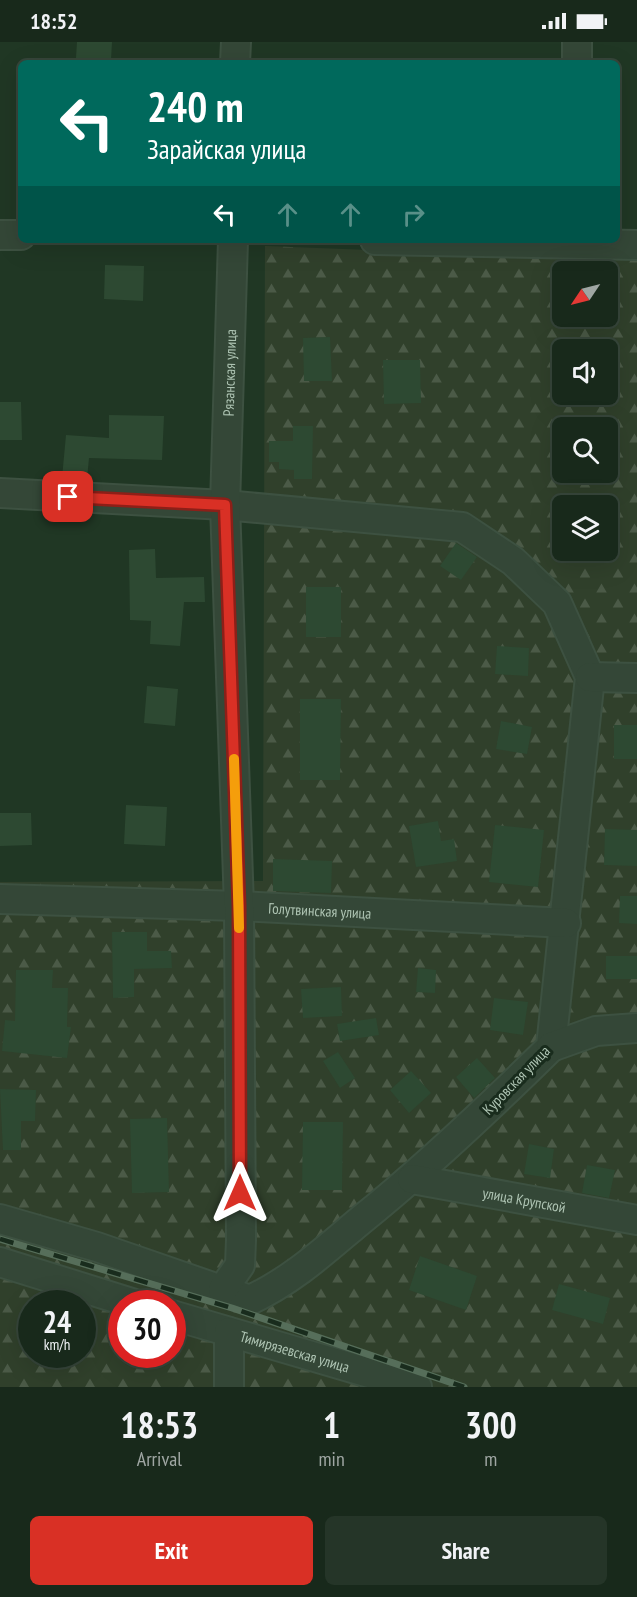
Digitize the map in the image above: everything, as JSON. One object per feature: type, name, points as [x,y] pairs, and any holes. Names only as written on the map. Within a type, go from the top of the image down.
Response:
[{"type":"street","points":[[235,60],[236,42]]},
{"type":"street","points":[[577,42],[577,60]]},
{"type":"street","points":[[0,235],[18,235]]},
{"type":"street","name":"Рязанская улица","points":[[223,1289],[240,1266],[239,906],[225,505],[233,243]]},
{"type":"street","points":[[576,243],[637,245]]},
{"type":"street","points":[[0,493],[225,505],[462,527],[513,561],[557,603],[590,677],[637,678]]},
{"type":"street","name":"Куровская улица","points":[[223,1289],[250,1300],[278,1287],[304,1269],[412,1179],[551,1047],[566,923],[590,677]]},
{"type":"street","name":"Голутвинская улица","points":[[0,899],[239,906],[566,923]]},
{"type":"street","points":[[551,1047],[596,1031],[637,1028]]},
{"type":"street","name":"улица Крупской","points":[[412,1179],[637,1220]]},
{"type":"street","points":[[0,1219],[98,1247],[223,1289]]},
{"type":"street","points":[[0,1262],[108,1296]]},
{"type":"street","name":"Тимирязевская улица","points":[[186,1319],[417,1387]]},
{"type":"street","points":[[229,1332],[229,1387]]},
{"type":"green space","points":[[265,246],[549,257],[637,255],[637,1387],[0,1387],[0,882],[263,881]]},
{"type":"building","points":[[77,42],[112,42],[111,60],[76,58]]},
{"type":"building","points":[[105,265],[144,266],[143,301],[104,299]]},
{"type":"building","points":[[330,337],[332,381],[304,381],[303,338]]},
{"type":"building","points":[[383,360],[420,360],[421,403],[384,404]]},
{"type":"building","points":[[0,402],[21,402],[22,440],[0,440]]},
{"type":"building","points":[[109,415],[164,416],[162,460],[89,458],[87,479],[62,478],[66,435],[109,438]]},
{"type":"building","points":[[293,426],[313,426],[312,479],[294,479],[294,470],[279,469],[279,462],[269,462],[269,441],[293,441]]},
{"type":"building","points":[[456,543],[477,557],[461,580],[440,566]]},
{"type":"building","points":[[155,549],[156,578],[204,577],[205,602],[184,602],[180,646],[150,644],[151,621],[130,620],[129,550]]},
{"type":"building","points":[[306,587],[341,587],[341,637],[306,637]]},
{"type":"building","points":[[497,646],[529,648],[528,676],[495,674]]},
{"type":"building","points":[[147,686],[178,689],[175,726],[144,723]]},
{"type":"building","points":[[300,699],[341,699],[340,780],[300,780]]},
{"type":"building","points":[[501,721],[532,727],[527,754],[496,749]]},
{"type":"building","points":[[614,725],[637,725],[637,759],[614,759]]},
{"type":"building","points":[[126,805],[167,807],[165,846],[124,844]]},
{"type":"building","points":[[0,813],[31,813],[32,845],[0,846]]},
{"type":"building","points":[[438,821],[441,841],[454,839],[457,861],[416,867],[409,826]]},
{"type":"building","points":[[495,825],[544,830],[538,887],[489,882]]},
{"type":"building","points":[[605,829],[637,830],[637,866],[604,865]]},
{"type":"building","points":[[273,859],[332,861],[331,893],[273,891]]},
{"type":"building","points":[[620,896],[637,896],[637,924],[619,923]]},
{"type":"building","points":[[112,932],[147,932],[147,951],[171,951],[172,968],[134,969],[134,997],[113,998]]},
{"type":"building","points":[[606,956],[637,956],[637,979],[606,979]]},
{"type":"building","points":[[418,968],[436,970],[435,993],[416,992]]},
{"type":"building","points":[[16,970],[53,970],[52,988],[68,988],[67,1027],[71,1027],[67,1058],[2,1051],[5,1020],[15,1021]]},
{"type":"building","points":[[341,987],[342,1016],[303,1018],[301,989]]},
{"type":"building","points":[[494,998],[528,1002],[523,1035],[490,1030]]},
{"type":"building","points":[[376,1018],[379,1035],[340,1041],[337,1024]]},
{"type":"building","points":[[338,1052],[355,1078],[340,1088],[323,1061]]},
{"type":"building","points":[[477,1058],[495,1078],[474,1098],[456,1077]]},
{"type":"building","points":[[411,1071],[431,1093],[409,1113],[390,1090]]},
{"type":"building","points":[[0,1089],[36,1090],[35,1121],[21,1121],[21,1150],[3,1150]]},
{"type":"building","points":[[167,1118],[169,1192],[132,1193],[130,1119]]},
{"type":"building","points":[[303,1122],[343,1122],[342,1190],[302,1190]]},
{"type":"building","points":[[529,1144],[554,1149],[550,1178],[524,1174]]},
{"type":"building","points":[[587,1165],[615,1170],[609,1198],[582,1193]]},
{"type":"building","points":[[420,1256],[477,1276],[466,1310],[409,1290]]},
{"type":"building","points":[[559,1284],[610,1298],[603,1324],[552,1310]]},
{"type":"railway","points":[[0,1239],[232,1308],[464,1387]]},
{"type":"slow traffic","points":[[234,759],[239,928]]},
{"type":"route","points":[[68,497],[225,505],[239,906],[240,1193]]}]
